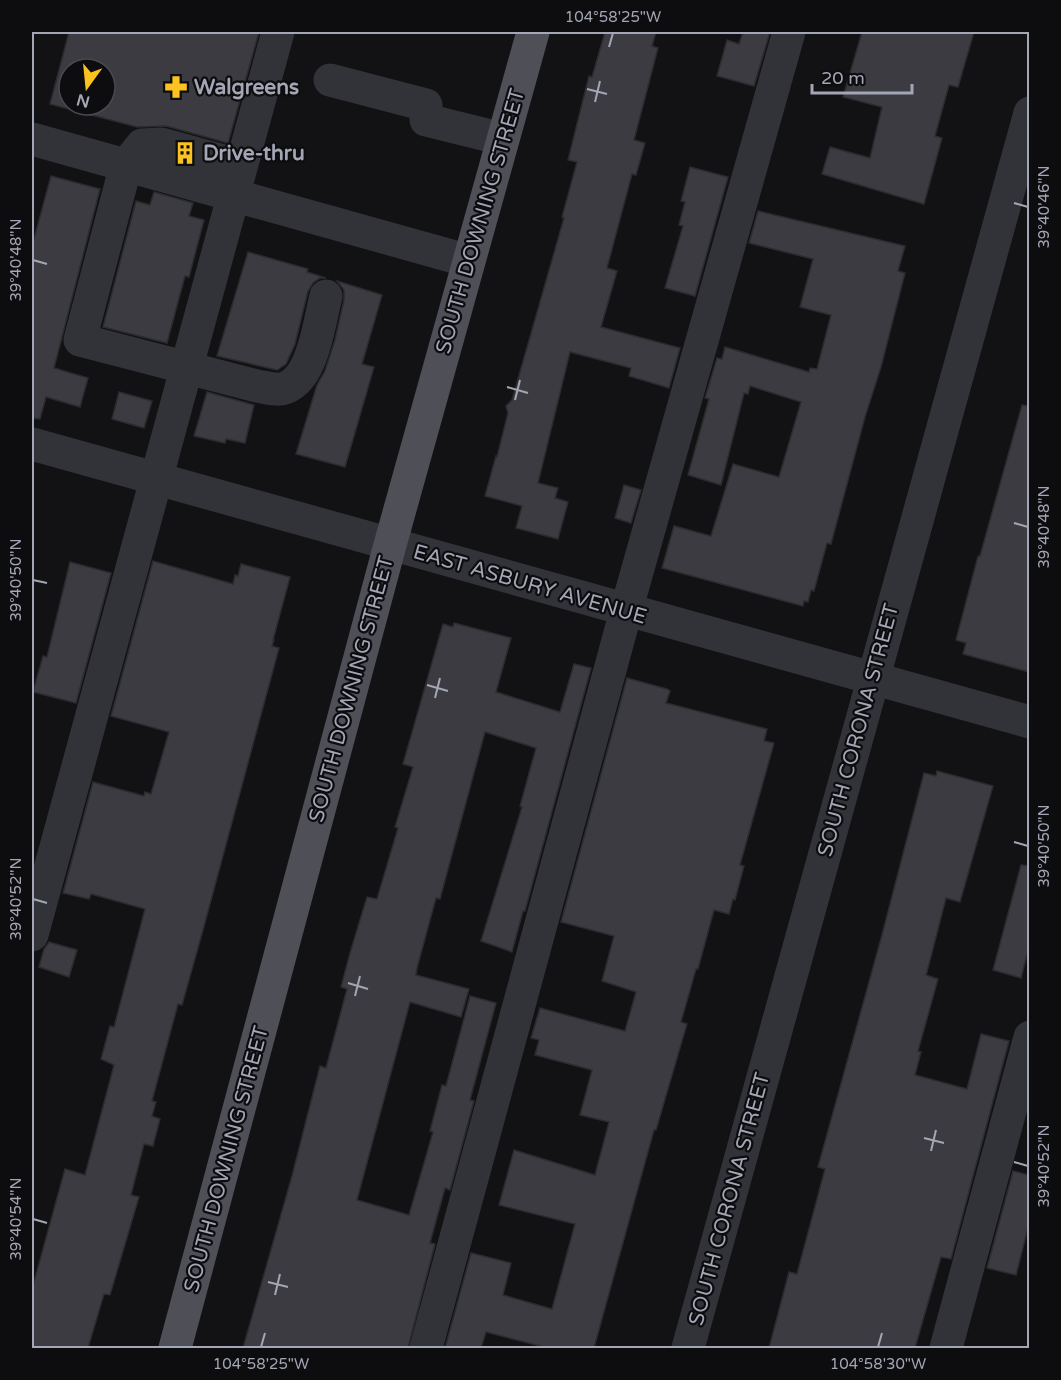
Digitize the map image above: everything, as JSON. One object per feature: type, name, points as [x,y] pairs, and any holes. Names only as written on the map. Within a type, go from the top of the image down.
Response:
[{"type":"main road","name":"SOUTH DOWNING STREET","points":[[175,1348],[390,545],[533,32]]},
{"type":"street","points":[[32,935],[278,32]]},
{"type":"street","points":[[426,1348],[626,611],[789,32]]},
{"type":"street","points":[[330,80],[426,105],[426,120],[503,139]]},
{"type":"street","name":"SOUTH CORONA STREET","points":[[688,1348],[1029,113]]},
{"type":"street","points":[[32,139],[126,165]]},
{"type":"street","points":[[326,296],[308,364],[299,380],[281,389],[257,386],[80,340],[126,165],[141,145],[160,144],[237,181],[469,261]]},
{"type":"street","name":"EAST ASBURY AVENUE","points":[[32,444],[1029,722]]},
{"type":"street","points":[[946,1348],[1029,1037]]},
{"type":"building","name":"Walgreens","points":[[69,32],[259,32],[228,143],[166,126],[137,127],[99,117],[117,117],[117,57],[62,57]]},
{"type":"building","points":[[605,32],[656,32],[652,46],[658,48],[634,140],[645,143],[636,175],[632,174],[607,268],[617,271],[601,327],[680,348],[669,388],[629,376],[631,368],[570,352],[538,483],[558,488],[555,498],[568,502],[558,539],[516,528],[522,506],[485,496],[508,413],[506,406],[512,400],[564,218],[562,217],[577,162],[568,160],[589,76],[592,77]]},
{"type":"building","points":[[743,32],[770,32],[754,86],[717,76],[727,40],[739,44]]},
{"type":"building","points":[[862,32],[974,32],[958,87],[949,85],[935,136],[942,138],[924,204],[822,174],[830,147],[870,158],[882,107],[843,97]]},
{"type":"building","name":"Walgreens","points":[[57,77],[57,106],[50,104]]},
{"type":"building","points":[[690,167],[728,177],[695,296],[665,288],[683,226],[679,225],[685,202],[681,201]]},
{"type":"building","points":[[51,176],[100,189],[54,368],[88,378],[80,407],[46,397],[40,419],[32,418],[32,246]]},
{"type":"building","points":[[154,192],[193,203],[189,216],[204,220],[189,277],[185,276],[167,343],[103,327],[136,201],[150,205]]},
{"type":"building","points":[[758,211],[905,246],[898,271],[905,273],[831,544],[827,543],[814,591],[811,590],[808,602],[804,601],[803,606],[662,568],[674,526],[711,536],[733,464],[779,477],[801,402],[750,386],[748,394],[744,393],[721,485],[688,475],[709,399],[705,398],[717,358],[722,359],[725,347],[809,372],[810,368],[817,369],[831,315],[800,307],[813,259],[749,243]]},
{"type":"building","points":[[248,252],[308,269],[307,272],[326,278],[320,278],[313,283],[308,291],[295,344],[286,364],[277,370],[217,356]]},
{"type":"building","points":[[337,281],[382,295],[362,364],[374,367],[345,467],[296,454],[317,385],[325,371],[335,340],[344,300],[344,290]]},
{"type":"building","points":[[119,392],[152,401],[144,428],[112,419]]},
{"type":"building","points":[[207,392],[254,405],[245,443],[226,439],[225,443],[194,436]]},
{"type":"building","points":[[1022,405],[1029,406],[1029,672],[963,654],[966,643],[956,640]]},
{"type":"building","points":[[624,485],[641,490],[631,523],[615,518]]},
{"type":"building","points":[[153,561],[233,584],[241,564],[290,577],[272,646],[279,648],[182,1005],[178,1004],[152,1101],[156,1102],[152,1116],[160,1119],[153,1146],[144,1144],[131,1195],[139,1197],[110,1295],[104,1294],[88,1348],[32,1348],[32,1289],[65,1169],[85,1175],[114,1065],[101,1059],[110,1026],[114,1027],[145,909],[91,894],[89,899],[63,893],[93,782],[144,796],[145,792],[151,794],[169,732],[111,716]]},
{"type":"building","points":[[70,562],[111,573],[76,703],[33,692],[43,656],[47,657]]},
{"type":"building","points":[[454,623],[511,638],[496,692],[560,712],[574,664],[591,668],[512,952],[481,941],[522,807],[520,806],[536,748],[485,732],[440,899],[436,898],[417,968],[416,975],[469,989],[461,1017],[410,1002],[357,1200],[409,1215],[433,1132],[430,1131],[442,1085],[446,1086],[470,996],[496,1003],[470,1100],[474,1101],[450,1190],[445,1188],[430,1243],[435,1244],[408,1348],[243,1348],[292,1176],[320,1066],[326,1068],[347,989],[341,987],[350,953],[367,897],[377,899],[398,828],[395,827],[413,767],[403,764],[443,624],[453,627]]},
{"type":"building","points":[[627,678],[667,689],[670,691],[666,703],[767,729],[764,741],[774,743],[740,865],[744,866],[735,900],[733,899],[729,914],[714,910],[681,1022],[687,1024],[656,1130],[654,1130],[594,1348],[548,1348],[486,1332],[481,1348],[445,1348],[471,1253],[511,1263],[503,1295],[552,1309],[575,1224],[499,1205],[514,1150],[595,1175],[609,1122],[580,1115],[592,1070],[535,1055],[539,1040],[531,1038],[540,1008],[625,1031],[636,992],[602,981],[614,936],[561,922]]},
{"type":"building","points":[[937,771],[993,786],[960,902],[946,898],[926,975],[938,979],[918,1051],[921,1052],[915,1075],[967,1089],[981,1034],[1009,1041],[951,1259],[941,1257],[915,1348],[769,1348],[789,1272],[797,1274],[825,1169],[818,1167],[924,773],[936,776]]},
{"type":"building","points":[[1021,865],[1029,866],[1029,947],[1021,978],[993,970]]},
{"type":"building","points":[[49,942],[77,950],[69,977],[39,967],[44,949]]},
{"type":"building","points":[[1013,1171],[1029,1175],[1029,1224],[1016,1275],[987,1268]]},
{"type":"place","name":"Walgreens","points":[[176,87]]},
{"type":"place","name":"Drive-thru","points":[[185,153]]}]
